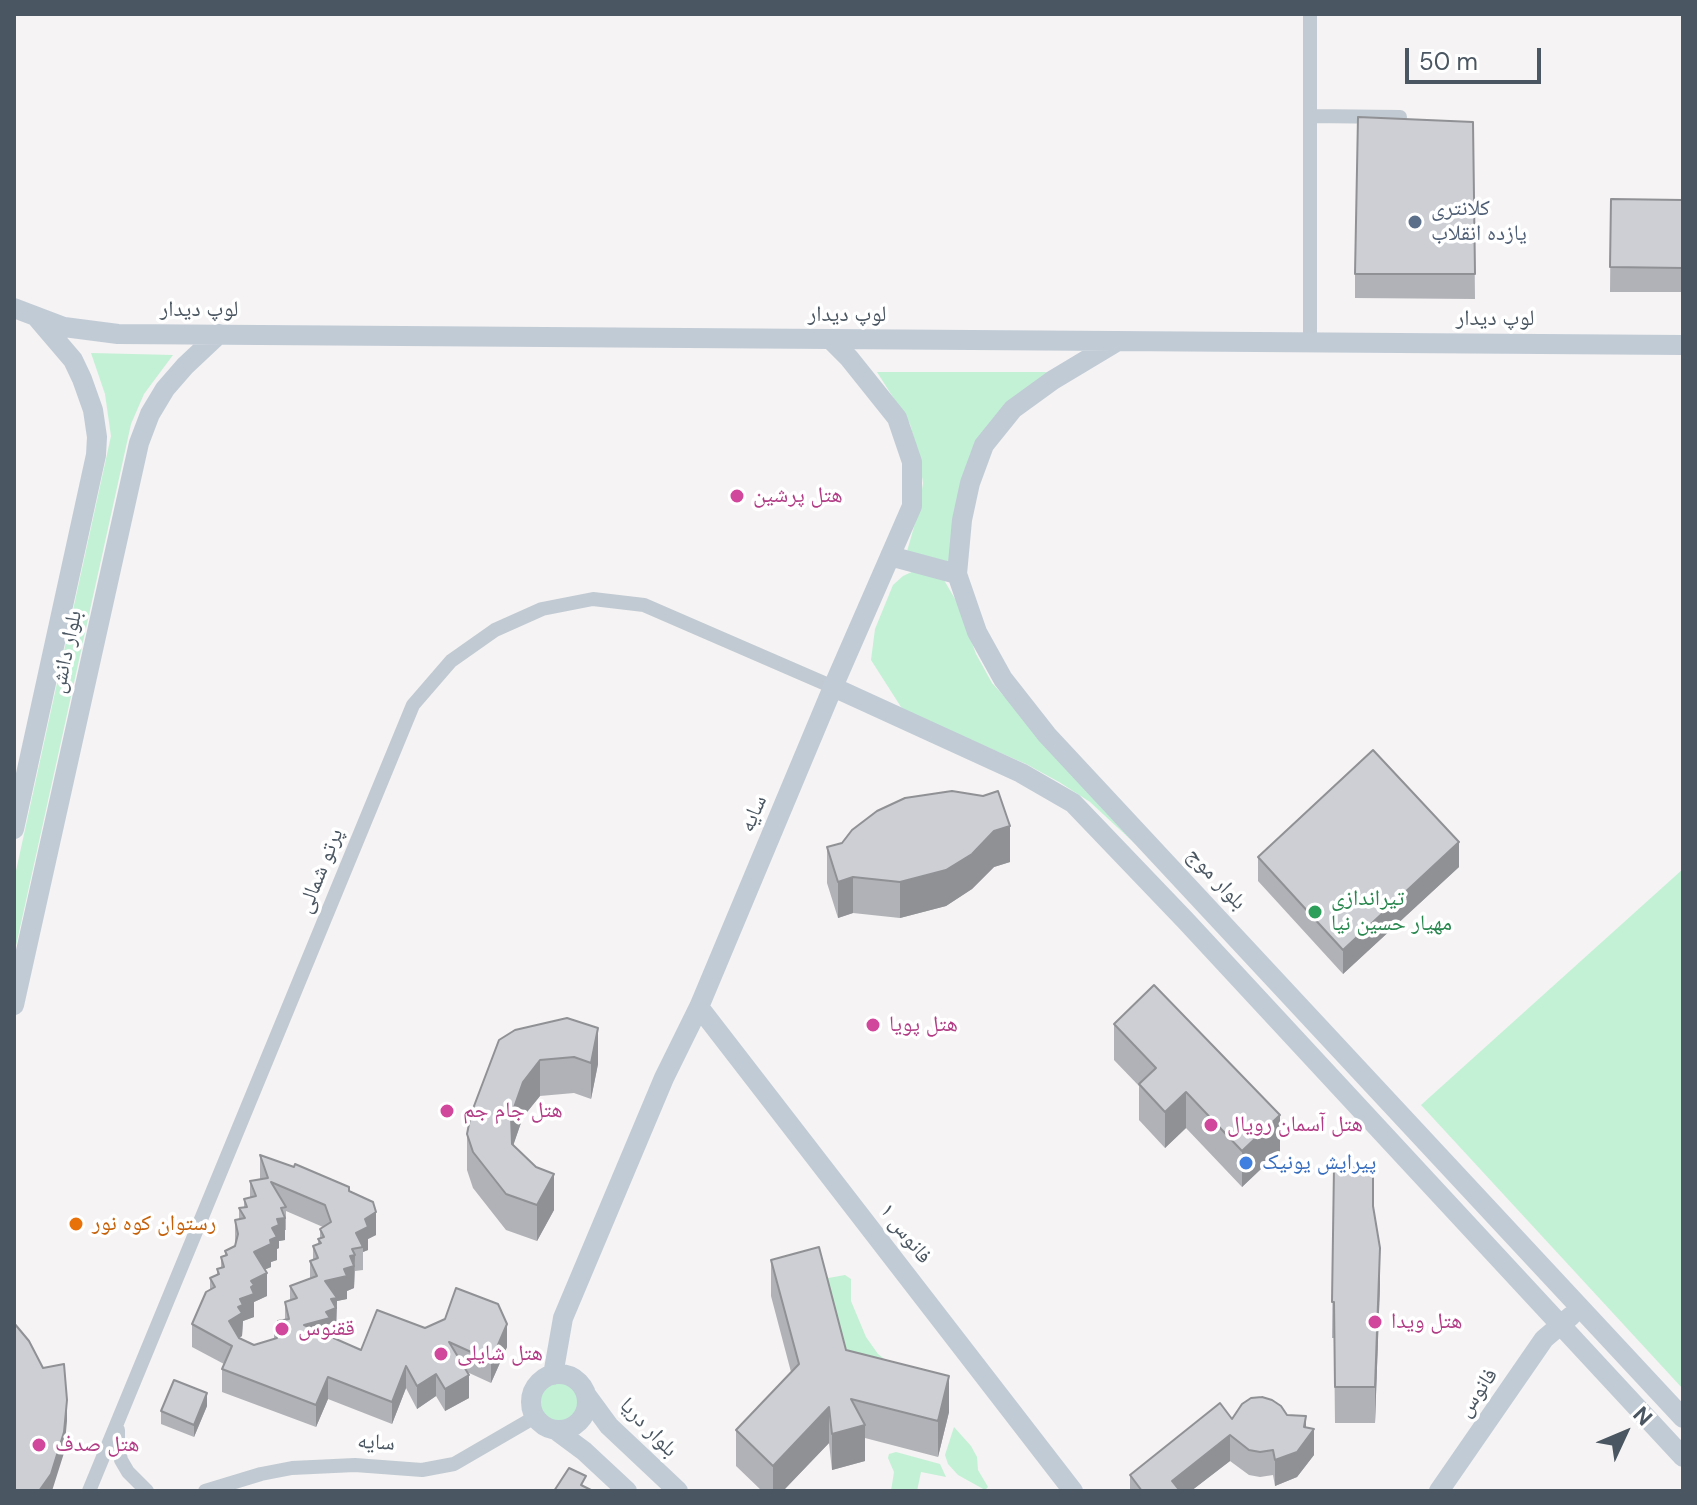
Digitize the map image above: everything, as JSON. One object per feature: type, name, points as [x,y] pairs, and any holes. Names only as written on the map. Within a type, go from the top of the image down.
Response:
[{"type":"street","points":[[1310,14],[1310,342]]},
{"type":"street","points":[[1310,116],[1400,117]]},
{"type":"street","name":"لوپ دیدار","points":[[14,308],[38,319],[91,332],[1683,345]]},
{"type":"street","name":"بلوار دانش","points":[[14,829],[96,455],[97,437],[93,410],[73,360],[38,319]]},
{"type":"street","name":"بلوار دانش","points":[[14,1005],[139,443],[150,414],[165,389],[219,334]]},
{"type":"street","name":"سایه","points":[[553,1375],[563,1318],[912,506],[912,462],[897,418],[830,339]]},
{"type":"street","name":"بلوار موج","points":[[1119,340],[1053,380],[1013,409],[984,445],[970,483],[962,520],[957,574],[977,632],[1003,679],[1047,735],[1683,1418]]},
{"type":"street","points":[[890,556],[957,574]]},
{"type":"street","name":"پرتو شمالی","points":[[89,1491],[413,705],[451,661],[495,630],[542,609],[593,599],[644,605],[833,687]]},
{"type":"street","points":[[833,687],[1021,773],[1073,803],[1683,1457]]},
{"type":"street","points":[[1186,921],[1206,903]]},
{"type":"street","name":"فانوس ۱","points":[[699,1007],[1073,1491]]},
{"type":"street","name":"فانوس","points":[[1439,1491],[1544,1339],[1581,1308]]},
{"type":"street","points":[[557,1431],[574,1427],[586,1413],[587,1396],[578,1381],[562,1374],[544,1378],[533,1391],[535,1417],[584,1451],[627,1491]]},
{"type":"street","name":"بلوار دریا","points":[[587,1396],[609,1426],[678,1491]]},
{"type":"street","name":"سایه","points":[[205,1491],[292,1468],[355,1465],[422,1470],[454,1464],[535,1417]]},
{"type":"street","points":[[118,1419],[121,1460],[147,1491]]},
{"type":"green space","points":[[91,353],[173,355],[144,394],[131,424],[14,955],[14,880],[111,436],[105,394]]},
{"type":"green space","points":[[877,372],[1051,372],[1000,414],[953,565],[906,555],[923,483],[919,457],[910,424]]},
{"type":"green space","points":[[916,570],[944,580],[958,604],[976,654],[992,683],[1158,865],[1090,802],[1059,782],[901,707],[871,660],[875,629],[893,585]]},
{"type":"green space","points":[[1683,869],[1683,1389],[1421,1105]]},
{"type":"green space","points":[[845,1275],[851,1279],[851,1301],[866,1337],[878,1354],[905,1375],[848,1367],[823,1279]]},
{"type":"green space","points":[[559,1382],[573,1388],[579,1402],[573,1416],[559,1422],[545,1416],[539,1402],[545,1388]]},
{"type":"green space","points":[[954,1427],[977,1457],[978,1470],[988,1487],[985,1490],[958,1475],[948,1464],[945,1455]]},
{"type":"green space","points":[[896,1452],[940,1464],[946,1477],[921,1472],[917,1491],[891,1491],[894,1472],[888,1458],[889,1454]]},
{"type":"building","name":"کلانتری یازده انقلاب","points":[[1358,117],[1473,122],[1475,274],[1355,274]]},
{"type":"building","points":[[1611,199],[1683,200],[1683,268],[1610,267]]},
{"type":"building","points":[[1373,750],[1459,842],[1343,950],[1258,857]]},
{"type":"building","points":[[952,791],[983,796],[998,791],[1010,826],[994,831],[972,854],[946,870],[900,882],[853,877],[838,882],[827,847],[842,843],[852,830],[877,811],[905,798]]},
{"type":"building","points":[[1154,985],[1280,1115],[1242,1151],[1186,1092],[1165,1112],[1139,1084],[1156,1068],[1114,1024]]},
{"type":"building","points":[[567,1018],[598,1028],[591,1063],[574,1057],[540,1060],[523,1082],[511,1116],[512,1144],[536,1167],[554,1174],[537,1205],[506,1194],[473,1152],[467,1134],[471,1114],[499,1040],[515,1030]]},
{"type":"building","points":[[260,1155],[294,1167],[295,1164],[349,1187],[349,1191],[373,1202],[376,1212],[365,1219],[368,1227],[356,1233],[363,1247],[352,1249],[355,1255],[350,1256],[354,1266],[344,1269],[347,1276],[325,1281],[337,1298],[331,1299],[336,1308],[326,1312],[330,1318],[304,1325],[361,1350],[377,1310],[425,1328],[445,1319],[456,1288],[498,1304],[507,1324],[491,1361],[449,1342],[469,1375],[445,1389],[436,1374],[417,1386],[406,1366],[392,1402],[328,1377],[316,1405],[222,1369],[232,1346],[192,1324],[206,1292],[215,1287],[210,1278],[219,1274],[217,1269],[224,1267],[221,1257],[235,1246],[238,1234],[235,1220],[245,1218],[239,1208],[247,1207],[244,1199],[256,1196],[250,1181],[268,1178]],"holes":[[[271,1182],[325,1205],[331,1222],[320,1229],[324,1237],[318,1239],[321,1243],[313,1246],[318,1258],[310,1261],[317,1276],[290,1286],[297,1298],[285,1302],[289,1319],[278,1321],[279,1327],[274,1328],[277,1338],[254,1345],[239,1338],[229,1321],[242,1313],[238,1307],[243,1305],[240,1299],[254,1294],[251,1281],[267,1273],[254,1252],[271,1244],[270,1240],[277,1237],[272,1228],[279,1225],[277,1219],[285,1218],[281,1208],[286,1207]]]},
{"type":"building","points":[[1334,1167],[1373,1167],[1373,1206],[1380,1248],[1375,1387],[1335,1387],[1332,1302]]},
{"type":"building","points":[[819,1247],[846,1350],[949,1376],[938,1421],[851,1399],[865,1425],[832,1434],[829,1407],[773,1466],[736,1430],[799,1364],[771,1260]]},
{"type":"building","name":"هتل صدف","points":[[14,1323],[29,1341],[43,1368],[64,1364],[67,1400],[64,1432],[51,1474],[39,1491],[14,1491]]},
{"type":"building","points":[[174,1380],[207,1393],[194,1425],[161,1411]]},
{"type":"building","points":[[1262,1397],[1281,1406],[1287,1415],[1306,1416],[1304,1427],[1314,1429],[1297,1452],[1275,1460],[1273,1450],[1249,1450],[1230,1435],[1172,1481],[1180,1491],[1142,1491],[1130,1475],[1220,1403],[1232,1419],[1242,1404],[1251,1398]]},
{"type":"building","points":[[569,1468],[586,1476],[581,1485],[593,1491],[554,1491]]},
{"type":"place","name":"کلانتری یازده انقلاب","points":[[1415,222]]},
{"type":"place","name":"هتل پرشین","points":[[737,496]]},
{"type":"place","name":"تیراندازی مهیار حسین نیا","points":[[1315,912]]},
{"type":"place","name":"هتل پویا","points":[[873,1025]]},
{"type":"place","name":"هتل جام جم","points":[[447,1111]]},
{"type":"place","name":"هتل آسمان رویال","points":[[1211,1125]]},
{"type":"place","name":"پیرایش یونیک","points":[[1246,1163]]},
{"type":"place","name":"رستوان کوه نور","points":[[76,1224]]},
{"type":"place","name":"هتل ویدا","points":[[1375,1322]]},
{"type":"place","name":"ققنوس","points":[[282,1329]]},
{"type":"place","name":"هتل شایلی","points":[[441,1354]]},
{"type":"place","name":"هتل صدف","points":[[39,1445]]}]
